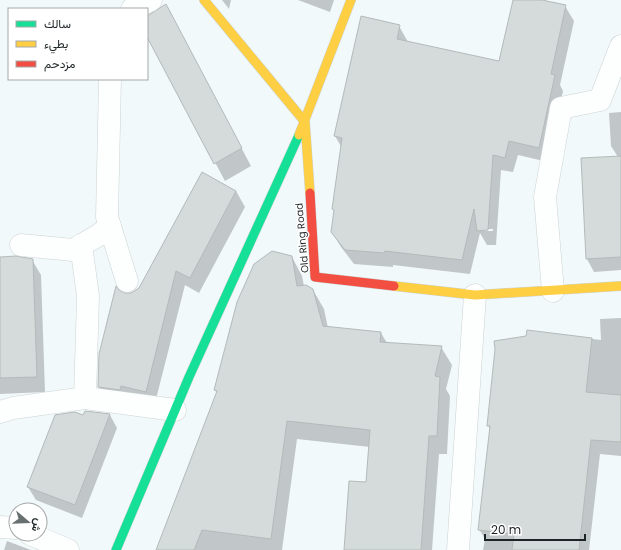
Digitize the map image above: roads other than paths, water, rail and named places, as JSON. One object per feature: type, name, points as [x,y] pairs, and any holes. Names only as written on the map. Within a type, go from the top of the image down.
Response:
[{"type":"street","points":[[134,8],[151,0]]},
{"type":"street","points":[[204,0],[305,122]]},
{"type":"street","points":[[116,550],[175,410],[305,122],[351,0]]},
{"type":"street","points":[[553,291],[545,197],[561,108],[600,100],[621,46]]},
{"type":"street","points":[[110,80],[107,217],[127,281]]},
{"type":"street","name":"Old Ring Road","points":[[305,122],[315,277],[475,295],[621,286]]},
{"type":"street","points":[[22,245],[73,250],[100,235],[110,226]]},
{"type":"street","points":[[81,245],[88,296],[85,398]]},
{"type":"street","points":[[458,550],[475,295]]},
{"type":"street","points":[[0,412],[13,408],[85,398],[175,410]]},
{"type":"street","points":[[48,542],[68,550]]}]
